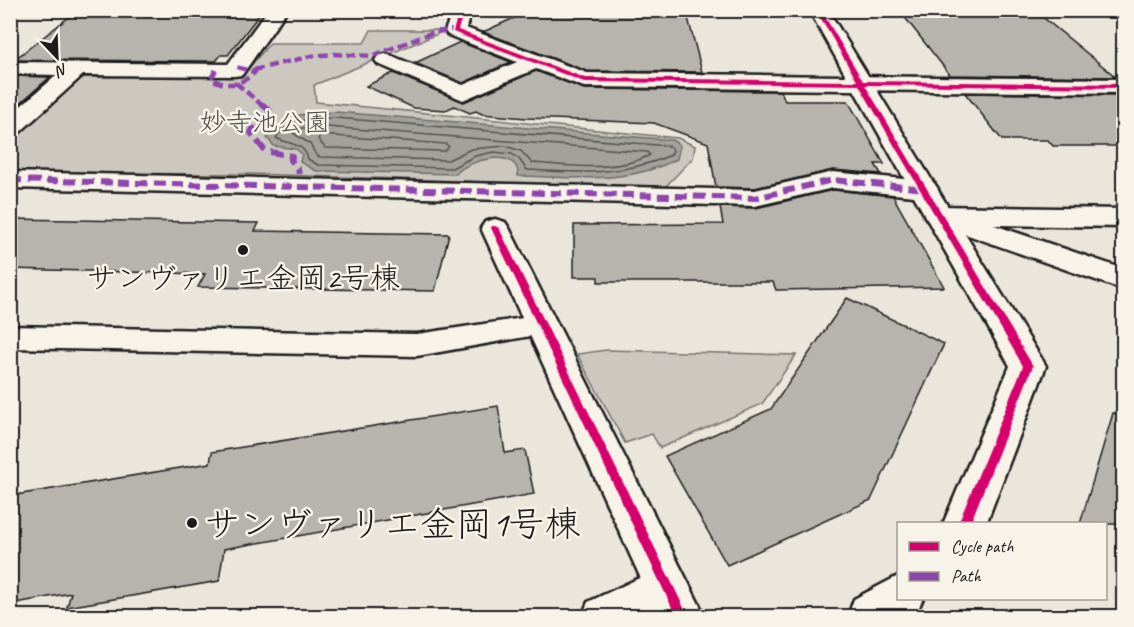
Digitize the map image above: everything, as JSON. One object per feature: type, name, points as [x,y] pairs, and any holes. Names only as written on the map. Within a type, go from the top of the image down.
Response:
[{"type":"street","points":[[10,68],[234,70],[278,10]]},
{"type":"street","points":[[462,10],[455,31],[584,81],[1124,86]]},
{"type":"street","points":[[818,10],[1028,366],[965,522]]},
{"type":"street","points":[[385,60],[463,93],[534,62]]},
{"type":"street","points":[[10,128],[77,69]]},
{"type":"street","points":[[10,180],[755,198],[833,180],[931,202],[1124,218]]},
{"type":"street","points":[[931,202],[1124,280]]},
{"type":"street","points":[[495,228],[673,601]]},
{"type":"street","points":[[871,616],[897,600]]},
{"type":"lane","points":[[10,337],[417,345],[543,325]]},
{"type":"lane","points":[[602,616],[673,601]]},
{"type":"green space","name":"妙寺池公園","points":[[371,30],[439,30],[438,34],[314,85],[316,102],[678,138],[695,146],[693,158],[664,188],[253,174],[11,173],[11,140],[76,80],[94,74],[243,75],[270,43],[364,43]]},
{"type":"green space","points":[[607,350],[796,355],[762,404],[660,448],[652,434],[625,443],[577,354]]},
{"type":"water","points":[[336,112],[672,140],[680,145],[677,159],[658,167],[619,176],[579,178],[518,176],[516,167],[511,161],[492,158],[471,164],[456,174],[316,171],[300,162],[302,154],[296,149],[274,146],[267,138],[274,129],[289,119],[306,114]]},
{"type":"building","points":[[78,10],[263,10],[228,55],[221,55],[216,61],[14,60]]},
{"type":"building","points":[[573,10],[686,10],[702,72],[587,71],[483,32],[525,13],[573,13]]},
{"type":"building","points":[[899,10],[1034,10],[1116,77],[950,75]]},
{"type":"building","points":[[460,42],[511,62],[463,83],[415,63]]},
{"type":"building","points":[[536,71],[584,89],[781,91],[785,101],[848,101],[884,164],[875,164],[881,174],[833,170],[755,188],[716,187],[708,143],[654,123],[526,118],[482,114],[476,111],[470,113],[454,106],[446,110],[414,108],[366,86],[393,73],[464,102]]},
{"type":"building","points":[[10,76],[50,77],[10,112]]},
{"type":"building","points":[[965,93],[1124,95],[1124,146],[1053,146],[1048,140],[1002,140]]},
{"type":"building","points":[[833,190],[893,196],[944,287],[776,290],[773,282],[598,282],[598,277],[574,277],[574,225],[723,224],[720,207],[756,208]]},
{"type":"building","name":"サンヴァリエ金岡2号棟","points":[[10,219],[259,223],[255,231],[449,234],[435,291],[198,287],[205,274],[10,269]]},
{"type":"building","points":[[847,298],[944,344],[871,500],[727,565],[665,456],[771,409]]},
{"type":"building","name":"サンヴァリエ金岡1号棟","points":[[498,406],[505,453],[525,450],[534,494],[224,549],[219,581],[67,607],[71,593],[10,604],[10,496],[210,463],[212,452]]},
{"type":"building","points":[[1113,413],[1124,414],[1124,524],[1081,522]]},
{"type":"marked path","points":[[254,70],[311,56],[334,54],[372,56],[434,32],[455,30]]},
{"type":"marked path","points":[[216,70],[211,78],[221,84],[240,83],[255,72],[236,67]]},
{"type":"marked path","points":[[236,83],[272,113],[256,122],[251,133],[256,142],[265,151],[292,156],[291,160],[298,168],[299,174]]},
{"type":"marked path","points":[[10,180],[755,198],[833,180],[924,189]]},
{"type":"cycle path","points":[[462,10],[455,31],[584,80],[1124,86]]},
{"type":"cycle path","points":[[818,10],[1028,366],[965,522]]},
{"type":"cycle path","points":[[495,228],[682,616]]},
{"type":"place","name":"サンヴァリエ金岡2号棟","points":[[243,250]]},
{"type":"place","name":"サンヴァリエ金岡1号棟","points":[[192,523]]}]
